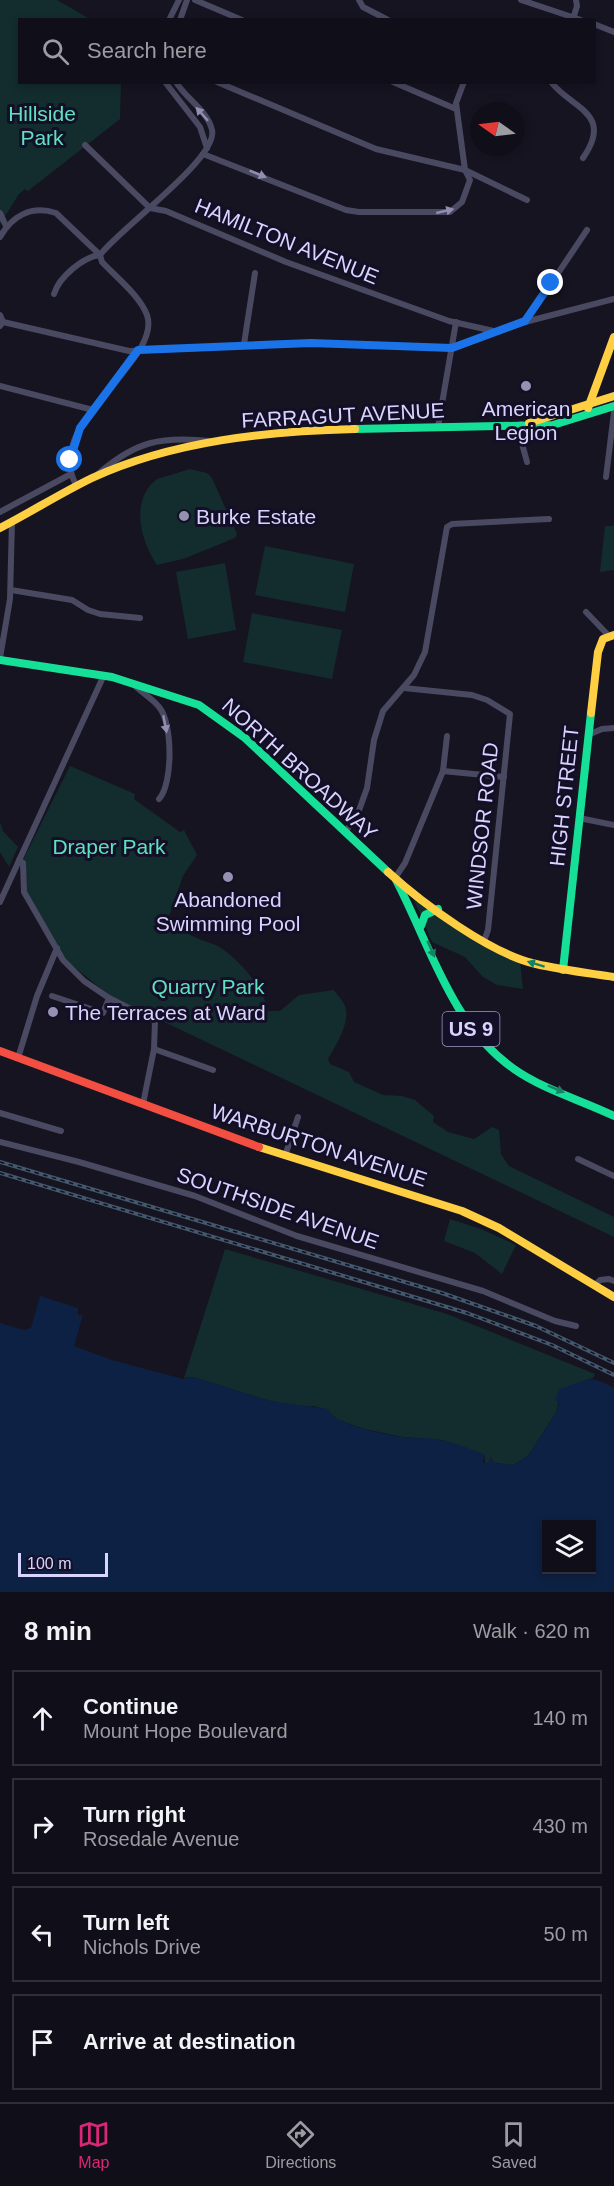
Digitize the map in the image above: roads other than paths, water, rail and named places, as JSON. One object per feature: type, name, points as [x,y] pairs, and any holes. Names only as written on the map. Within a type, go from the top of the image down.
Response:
[{"type":"main road","points":[[586,415],[614,338]]},
{"type":"main road","points":[[598,381],[602,391],[613,400]]},
{"type":"main road","name":"FARRAGUT AVENUE","points":[[523,424],[613,400]]},
{"type":"main road","name":"FARRAGUT AVENUE","points":[[0,528],[76,485],[93,478],[165,453],[217,441],[287,432],[553,425],[586,415],[613,400]]},
{"type":"main road","name":"HIGH STREET","points":[[563,970],[598,652],[603,639],[611,635]]},
{"type":"main road","name":"NORTH BROADWAY","points":[[0,659],[104,675],[184,698],[220,718],[252,744],[395,878]]},
{"type":"main road","name":"US 9","points":[[395,878],[484,941],[526,961],[563,970],[614,977]]},
{"type":"main road","name":"US 9","points":[[395,878],[421,927],[460,1012],[490,1050],[524,1075],[614,1116]]},
{"type":"main road","points":[[421,927],[425,915],[438,909]]},
{"type":"main road","name":"WARBURTON AVENUE","points":[[0,1051],[285,1156],[480,1219],[614,1297]]},
{"type":"street","points":[[170,18],[179,0]]},
{"type":"street","points":[[181,18],[187,0]]},
{"type":"street","points":[[195,0],[238,18]]},
{"type":"street","points":[[359,0],[363,7],[384,18]]},
{"type":"street","points":[[521,0],[573,18],[576,0]]},
{"type":"street","points":[[596,25],[614,32]]},
{"type":"street","points":[[167,84],[200,127],[205,151]]},
{"type":"street","points":[[54,294],[64,279],[89,256],[100,255],[212,145],[214,139],[211,125],[178,84]]},
{"type":"street","points":[[222,84],[376,149],[465,170],[527,200]]},
{"type":"street","points":[[398,84],[456,109]]},
{"type":"street","points":[[205,151],[346,210],[380,213],[450,212],[467,194],[470,180],[465,170],[456,109],[463,84]]},
{"type":"street","points":[[553,84],[562,92],[598,113]]},
{"type":"street","points":[[583,158],[597,147],[602,138]]},
{"type":"street","name":"HAMILTON AVENUE","points":[[86,145],[150,208],[166,211],[286,262],[456,322],[498,332]]},
{"type":"street","points":[[3,229],[30,210],[56,213],[100,255],[102,262],[147,314],[148,332],[138,350],[93,411],[75,441],[71,474],[76,485]]},
{"type":"street","points":[[0,213],[3,229],[0,237]]},
{"type":"street","points":[[525,321],[587,230]]},
{"type":"street","points":[[244,344],[255,273]]},
{"type":"street","points":[[1,321],[120,350],[311,343],[452,348],[525,321],[614,300]]},
{"type":"street","points":[[438,427],[456,322]]},
{"type":"street","points":[[0,386],[93,411]]},
{"type":"street","points":[[606,477],[614,412]]},
{"type":"street","points":[[523,424],[521,440],[527,462]]},
{"type":"street","points":[[93,478],[128,452],[152,441],[182,439],[217,441]]},
{"type":"street","points":[[0,512],[71,474]]},
{"type":"street","points":[[345,832],[357,816],[367,788],[378,723],[383,711],[414,675],[425,652],[447,527],[452,524],[549,519]]},
{"type":"street","points":[[0,659],[11,590],[12,521]]},
{"type":"street","points":[[11,590],[72,600],[100,614],[140,618]]},
{"type":"street","points":[[586,612],[611,635]]},
{"type":"street","points":[[0,902],[104,675]]},
{"type":"street","points":[[129,681],[159,707],[165,720],[170,757],[165,790],[159,798]]},
{"type":"street","name":"WINDSOR ROAD","points":[[403,688],[472,695],[487,700],[510,714],[489,930],[484,941]]},
{"type":"street","points":[[588,735],[602,729],[614,728]]},
{"type":"street","points":[[395,878],[405,862],[443,771],[447,736]]},
{"type":"street","points":[[443,771],[504,777]]},
{"type":"street","points":[[579,818],[614,825]]},
{"type":"street","points":[[19,860],[23,863],[24,892],[73,973],[109,998],[155,1021],[154,1049],[143,1104]]},
{"type":"street","points":[[18,1058],[37,996],[57,948]]},
{"type":"street","points":[[52,996],[103,1013],[109,998]]},
{"type":"street","points":[[154,1049],[213,1070]]},
{"type":"street","points":[[0,1113],[62,1131]]},
{"type":"street","points":[[285,1156],[298,1117]]},
{"type":"street","name":"SOUTHSIDE AVENUE","points":[[0,1142],[79,1161],[205,1199],[241,1216],[297,1236],[474,1288],[555,1321],[576,1326]]},
{"type":"street","points":[[578,1159],[614,1176]]},
{"type":"street","points":[[595,1285],[600,1280],[609,1278],[614,1281]]},
{"type":"water","points":[[40,1296],[78,1308],[78,1315],[83,1315],[74,1346],[112,1360],[183,1379],[193,1377],[270,1401],[328,1409],[341,1421],[366,1430],[452,1443],[485,1455],[483,1462],[488,1464],[490,1457],[495,1463],[513,1465],[528,1456],[557,1411],[559,1404],[555,1399],[560,1389],[587,1380],[605,1383],[614,1388],[614,1592],[0,1592],[0,1323],[24,1330],[31,1328]]},
{"type":"railway","points":[[0,1162],[442,1293],[536,1326],[614,1363]]},
{"type":"railway","points":[[0,1173],[467,1313],[552,1345],[614,1375]]},
{"type":"place","name":"American Legion","points":[[526,386]]},
{"type":"place","name":"Burke Estate","points":[[184,516]]},
{"type":"place","name":"Abandoned Swimming Pool","points":[[228,877]]},
{"type":"place","name":"The Terraces at Ward","points":[[53,1012]]},
{"type":"park label","name":"Hillside Park","points":[[42,125]]},
{"type":"park label","name":"Draper Park","points":[[109,846]]},
{"type":"park label","name":"Quarry Park","points":[[208,986]]}]
